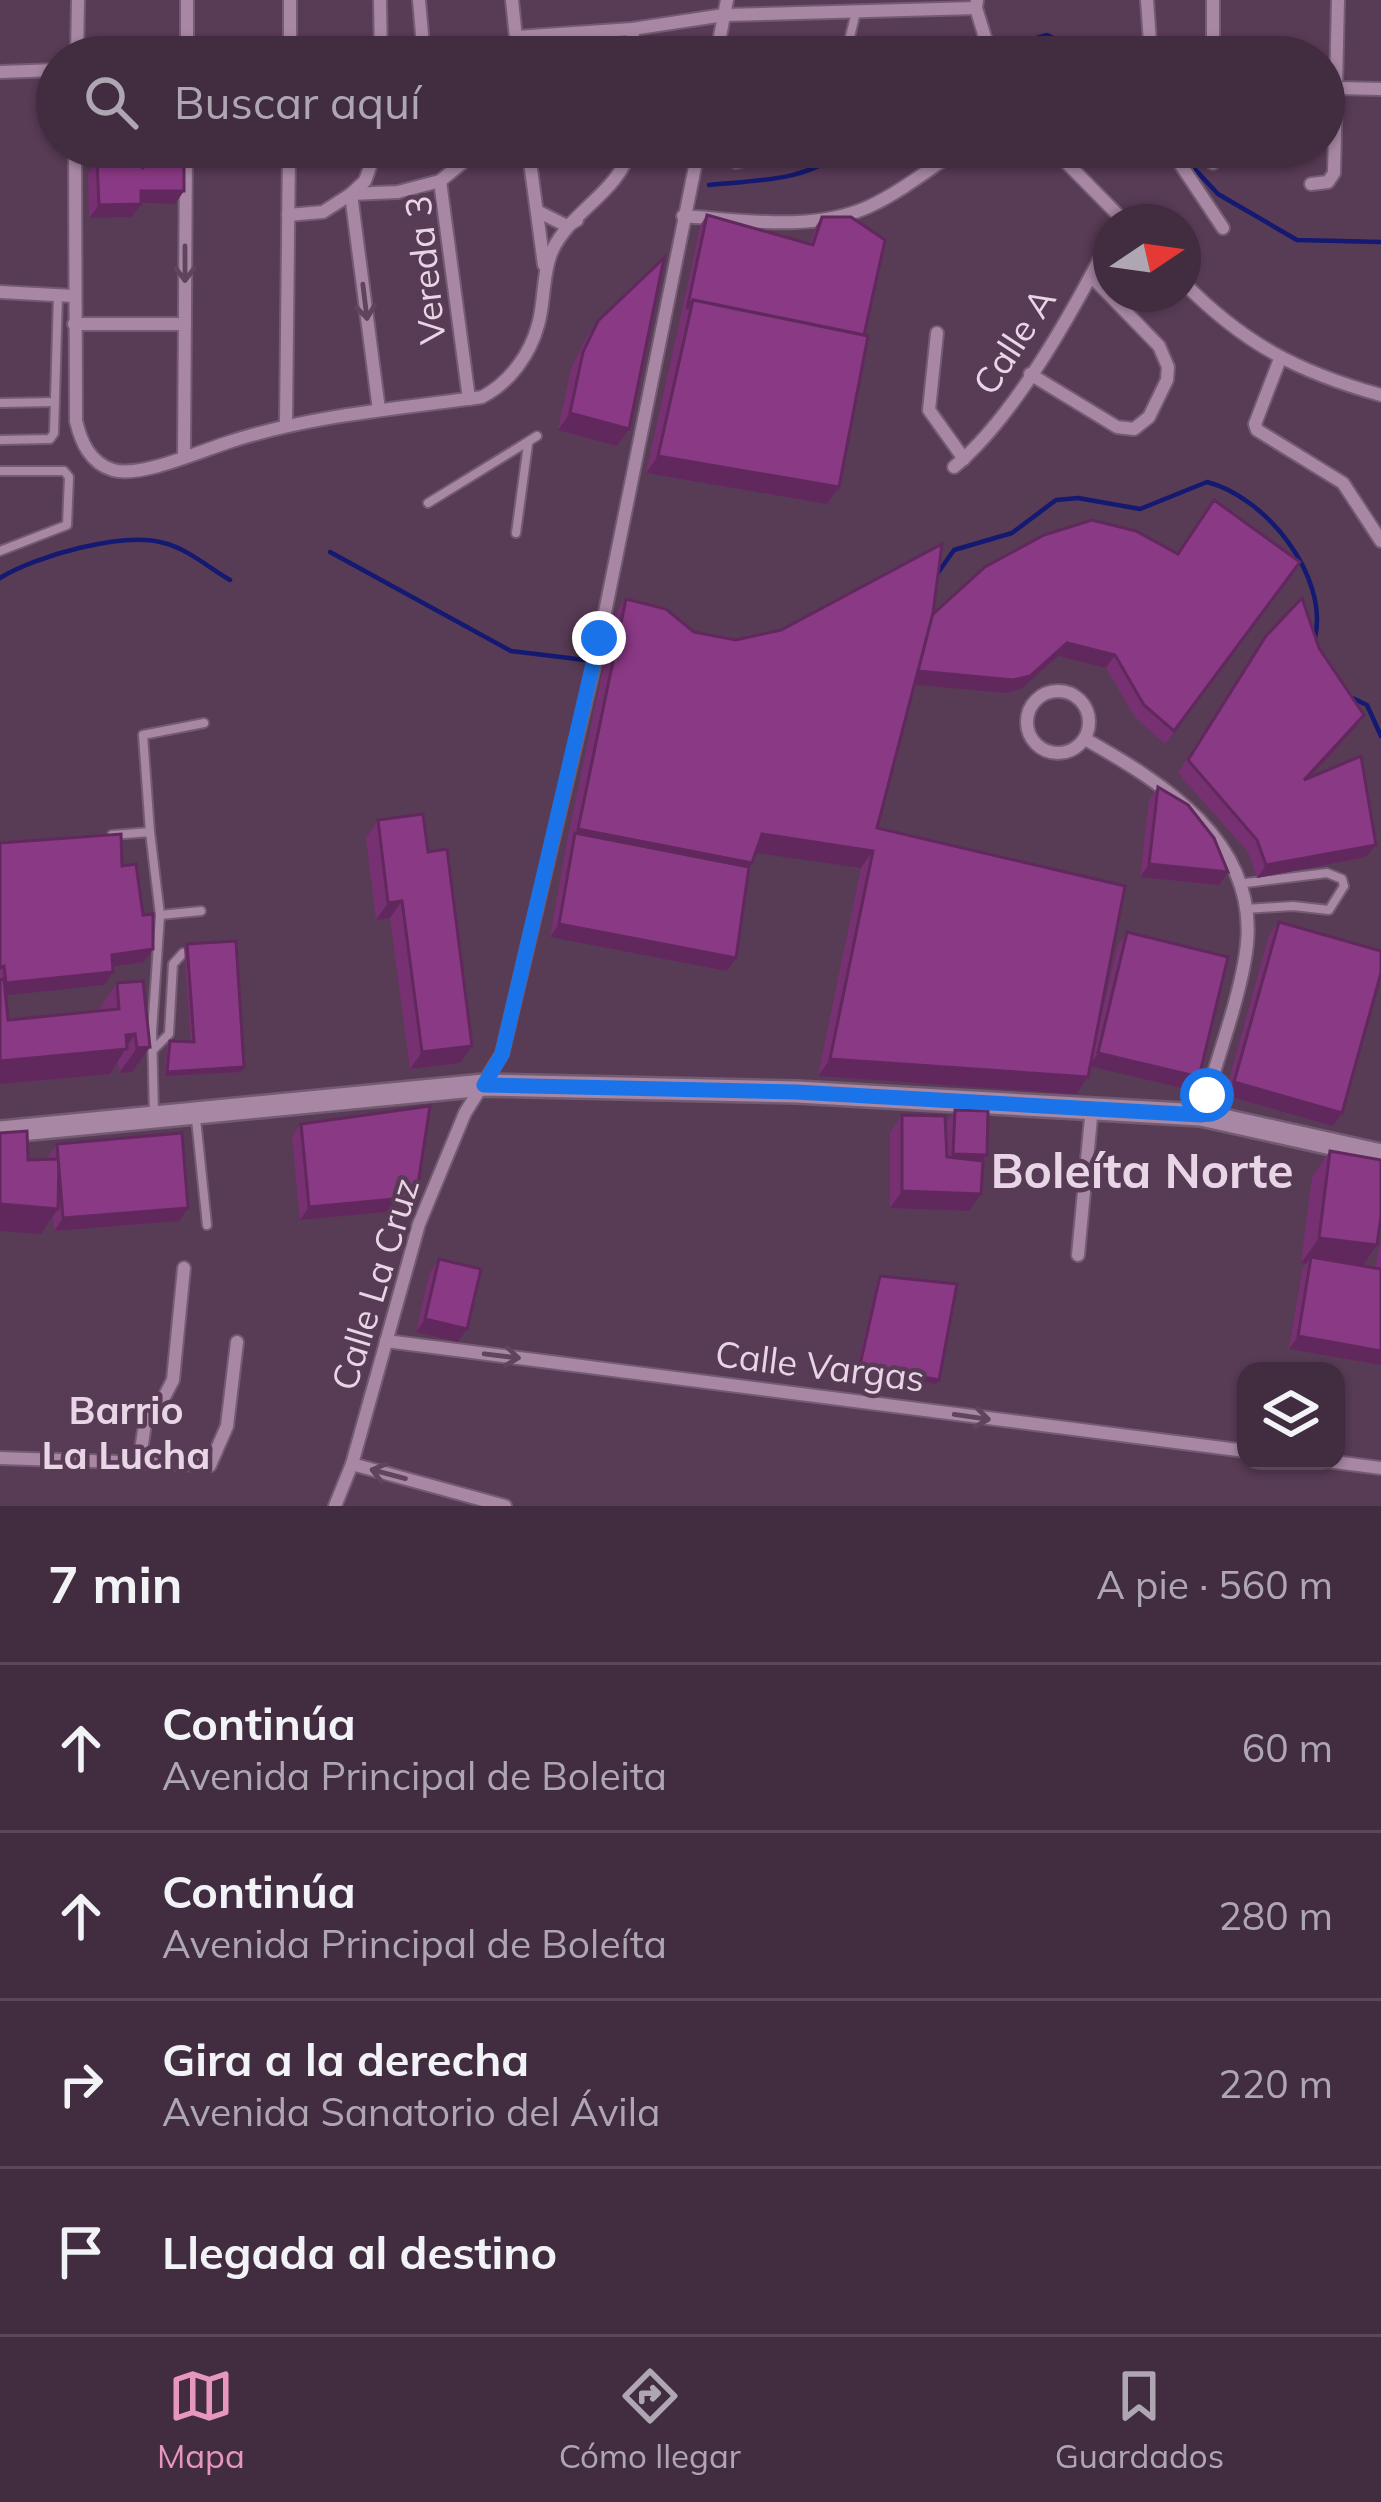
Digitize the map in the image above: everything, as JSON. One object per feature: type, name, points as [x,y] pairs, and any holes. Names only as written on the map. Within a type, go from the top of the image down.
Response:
[{"type":"street","points":[[76,36],[77,0]]},
{"type":"street","points":[[187,36],[188,0]]},
{"type":"street","points":[[290,0],[290,36]]},
{"type":"street","points":[[380,0],[381,36]]},
{"type":"street","points":[[419,0],[422,36]]},
{"type":"street","points":[[512,0],[516,36]]},
{"type":"street","points":[[720,36],[727,0]]},
{"type":"street","points":[[1147,0],[1150,36]]},
{"type":"street","points":[[1213,0],[1213,36]]},
{"type":"street","points":[[1338,0],[1338,36]]},
{"type":"street","points":[[530,36],[632,29],[724,15],[977,4],[985,36]]},
{"type":"street","points":[[632,29],[633,36]]},
{"type":"street","points":[[0,72],[36,71]]},
{"type":"street","points":[[1345,88],[1381,88]]},
{"type":"street","points":[[74,168],[66,295],[74,324],[76,421],[92,455],[106,467],[124,471],[184,457],[286,423],[470,399],[496,390],[513,374],[538,327],[553,250],[623,168]]},
{"type":"street","points":[[184,457],[186,168]]},
{"type":"street","points":[[286,423],[289,168]]},
{"type":"street","points":[[288,215],[322,212],[351,194],[372,168]]},
{"type":"street","name":"Vereda 3","points":[[456,168],[440,181],[470,399]]},
{"type":"street","points":[[532,168],[545,277]]},
{"type":"street","name":"Calle La Cruz","points":[[335,1506],[352,1464],[419,1224],[465,1113],[502,1054],[599,638],[694,168]]},
{"type":"street","points":[[683,216],[790,222],[834,216],[866,208],[929,168]]},
{"type":"street","points":[[1071,168],[1105,204]]},
{"type":"street","points":[[1183,168],[1223,228]]},
{"type":"street","points":[[1311,184],[1333,178],[1334,168]]},
{"type":"street","points":[[351,194],[398,192],[440,181]]},
{"type":"street","points":[[351,194],[379,410]]},
{"type":"street","points":[[539,212],[567,226],[578,219]]},
{"type":"street","name":"Calle A","points":[[937,333],[929,410],[959,463],[989,435],[1093,272]]},
{"type":"street","points":[[1030,374],[1117,427],[1134,429],[1149,417],[1167,380],[1165,356],[1091,276]]},
{"type":"street","points":[[0,292],[66,295]]},
{"type":"street","points":[[1201,298],[1248,340],[1280,359],[1323,378],[1381,394]]},
{"type":"street","points":[[74,324],[185,324]]},
{"type":"street","points":[[1280,359],[1257,430],[1342,483],[1381,541]]},
{"type":"street","points":[[1057,691],[1078,697],[1090,718],[1085,739],[1065,754],[1043,751],[1029,734],[1027,721],[1033,704],[1057,691]]},
{"type":"street","points":[[1085,739],[1150,776],[1184,804],[1214,835],[1232,863],[1245,909],[1246,952],[1201,1115]]},
{"type":"street","points":[[0,1132],[484,1085],[796,1092],[1093,1106],[1201,1115],[1381,1155]]},
{"type":"street","points":[[1078,1255],[1093,1106]]},
{"type":"street","points":[[139,1464],[146,1418],[160,1407],[173,1380],[184,1268]]},
{"type":"street","name":"Calle Vargas","points":[[386,1341],[1237,1450]]},
{"type":"street","points":[[0,1458],[213,1463],[227,1426],[237,1342]]},
{"type":"street","points":[[1345,1463],[1381,1468]]},
{"type":"street","points":[[352,1464],[505,1506]]},
{"type":"lane","points":[[850,36],[856,11]]},
{"type":"lane","points":[[0,440],[50,439],[54,433],[66,295]]},
{"type":"lane","points":[[0,404],[55,402]]},
{"type":"lane","points":[[428,503],[532,439],[516,533]]},
{"type":"lane","points":[[0,471],[64,471],[69,477],[67,525],[0,551]]},
{"type":"lane","points":[[599,638],[618,635]]},
{"type":"lane","points":[[154,1115],[152,1051],[160,915],[143,735],[204,723]]},
{"type":"lane","points":[[107,835],[150,832]]},
{"type":"lane","points":[[1238,884],[1327,873],[1342,879],[1344,886],[1329,910],[1245,909]]},
{"type":"lane","points":[[160,915],[201,911]]},
{"type":"lane","points":[[152,1051],[168,1037],[173,964],[183,953]]},
{"type":"lane","points":[[195,1111],[207,1225]]},
{"type":"building","points":[[97,168],[184,168],[184,191],[141,191],[141,204],[99,205]]},
{"type":"building","points":[[707,215],[813,245],[822,217],[851,217],[885,240],[864,335],[693,300],[687,309]]},
{"type":"building","points":[[664,258],[629,429],[570,413],[583,352],[598,321]]},
{"type":"building","points":[[693,300],[868,336],[839,487],[658,456]]},
{"type":"building","points":[[1214,500],[1300,562],[1174,731],[1144,705],[1115,655],[1067,643],[1030,676],[1013,680],[918,671],[932,615],[985,567],[1044,535],[1092,520],[1136,531],[1178,554]]},
{"type":"building","points":[[942,544],[933,613],[877,828],[1125,886],[1088,1077],[830,1059],[873,851],[762,834],[752,863],[578,829],[626,599],[666,609],[694,632],[736,640],[781,630]]},
{"type":"building","points":[[1302,598],[1319,648],[1364,715],[1304,780],[1361,756],[1376,845],[1266,865],[1257,840],[1188,760],[1266,636]]},
{"type":"building","points":[[1158,787],[1188,805],[1214,838],[1228,872],[1149,864]]},
{"type":"building","points":[[423,814],[428,852],[447,849],[472,1046],[422,1052],[402,901],[388,903],[378,820]]},
{"type":"building","points":[[575,833],[749,867],[736,958],[559,924]]},
{"type":"building","points":[[121,834],[122,866],[136,864],[143,915],[153,914],[153,949],[112,955],[113,972],[6,983],[4,966],[0,968],[0,843]]},
{"type":"building","points":[[1279,922],[1381,951],[1381,973],[1342,1113],[1234,1082]]},
{"type":"building","points":[[1127,932],[1228,957],[1199,1077],[1098,1053]]},
{"type":"building","points":[[236,941],[244,1067],[167,1072],[170,1041],[194,1042],[187,944]]},
{"type":"building","points":[[4,979],[8,1020],[119,1009],[117,983],[143,981],[150,1047],[137,1048],[135,1034],[126,1035],[127,1049],[0,1061],[0,980]]},
{"type":"building","points":[[430,1106],[416,1197],[309,1207],[301,1124]]},
{"type":"building","points":[[955,1110],[988,1111],[987,1155],[953,1154]]},
{"type":"building","points":[[902,1115],[945,1116],[947,1157],[983,1161],[981,1194],[902,1191]]},
{"type":"building","points":[[27,1131],[28,1160],[59,1159],[58,1209],[0,1204],[0,1133]]},
{"type":"building","points":[[182,1133],[188,1208],[63,1218],[57,1144]]},
{"type":"building","points":[[1330,1151],[1381,1160],[1377,1245],[1319,1238]]},
{"type":"building","points":[[1311,1257],[1381,1269],[1381,1351],[1298,1336]]},
{"type":"building","points":[[439,1259],[481,1269],[467,1329],[425,1319]]},
{"type":"building","points":[[880,1276],[957,1284],[939,1380],[860,1365]]},
{"type":"waterway","points":[[1044,36],[1049,36]]},
{"type":"waterway","points":[[709,185],[764,180],[813,168]]},
{"type":"waterway","points":[[1194,168],[1218,194],[1297,240],[1381,242]]},
{"type":"waterway","points":[[937,574],[954,550],[1012,533],[1056,500],[1078,498],[1140,509],[1207,482],[1251,504],[1288,542],[1312,590],[1315,638]]},
{"type":"waterway","points":[[0,578],[80,548],[147,540],[181,550],[230,580]]},
{"type":"waterway","points":[[330,552],[511,651],[610,663]]},
{"type":"waterway","points":[[1348,696],[1367,705],[1381,736]]},
{"type":"district","name":"Boleíta Norte","points":[[1142,1171]]},
{"type":"district","name":"Barrio La Lucha","points":[[126,1432]]},
{"type":"route","points":[[599,638],[502,1054],[484,1085],[796,1092],[1201,1115],[1207,1095]]}]
